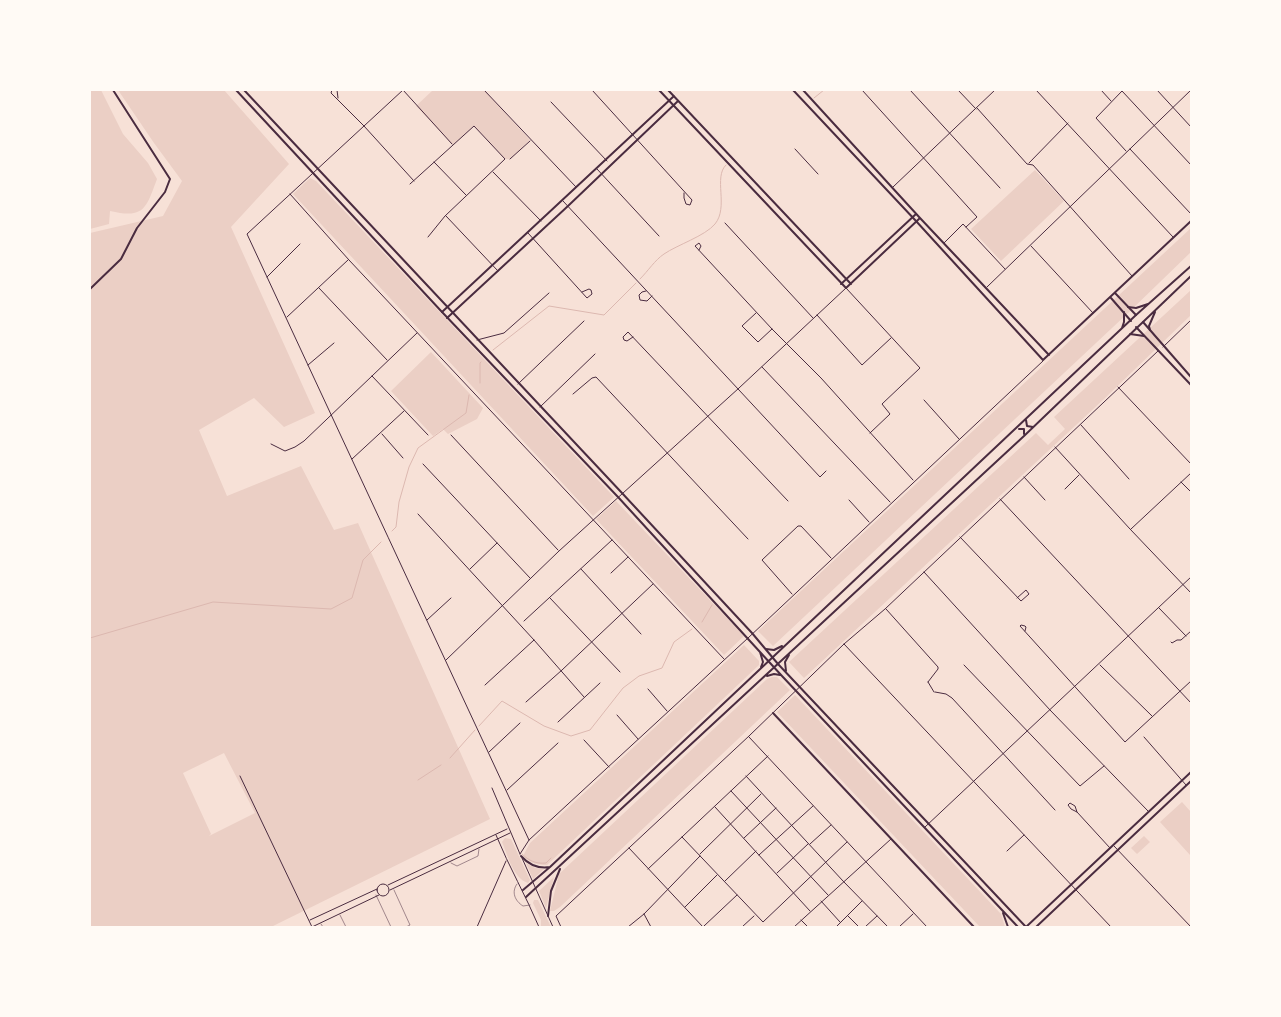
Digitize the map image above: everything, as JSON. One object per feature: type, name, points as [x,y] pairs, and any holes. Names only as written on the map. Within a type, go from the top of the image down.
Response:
[{"type":"main road","points":[[90,289],[120,259],[137,228],[170,183],[169,176],[113,90]]},
{"type":"main road","points":[[236,90],[447,318],[750,636],[767,650],[774,650],[787,644]]},
{"type":"main road","points":[[244,90],[622,493],[750,636],[768,662],[1018,927]]},
{"type":"main road","points":[[659,90],[846,288],[920,218]]},
{"type":"main road","points":[[668,90],[851,284]]},
{"type":"main road","points":[[793,90],[1043,360],[1191,221]]},
{"type":"main road","points":[[803,90],[916,214],[1049,354]]},
{"type":"main road","points":[[442,312],[607,161],[674,96]]},
{"type":"main road","points":[[447,318],[678,101]]},
{"type":"main road","points":[[824,122],[829,118]]},
{"type":"main road","points":[[887,191],[892,187]]},
{"type":"main road","points":[[842,284],[916,214]]},
{"type":"main road","points":[[523,890],[533,883],[1136,315],[1191,266]]},
{"type":"main road","points":[[526,897],[561,867],[1024,436],[1191,276]]},
{"type":"main road","points":[[1174,281],[1180,286]]},
{"type":"main road","points":[[1115,293],[1136,315]]},
{"type":"main road","points":[[1111,297],[1131,320]]},
{"type":"main road","points":[[1128,307],[1136,308],[1149,304]]},
{"type":"main road","points":[[1150,330],[1149,326],[1155,310]]},
{"type":"main road","points":[[1121,330],[1124,322],[1124,312]]},
{"type":"main road","points":[[1142,322],[1191,377]]},
{"type":"main road","points":[[1136,327],[1191,385]]},
{"type":"main road","points":[[1130,334],[1144,336]]},
{"type":"main road","points":[[1026,420],[1027,426],[1033,427]]},
{"type":"main road","points":[[1017,429],[1024,429],[1024,436]]},
{"type":"main road","points":[[762,646],[1026,927],[1191,772]]},
{"type":"main road","points":[[758,649],[763,662],[758,671]]},
{"type":"main road","points":[[787,673],[784,666],[792,651]]},
{"type":"main road","points":[[765,677],[774,674],[782,676]]},
{"type":"main road","points":[[773,713],[974,927]]},
{"type":"main road","points":[[1036,927],[1191,781]]},
{"type":"main road","points":[[521,855],[532,865],[544,868],[550,867]]},
{"type":"main road","points":[[548,916],[550,891],[561,867]]},
{"type":"main road","points":[[1002,910],[1008,927]]},
{"type":"street","points":[[332,90],[331,92],[414,181]]},
{"type":"street","points":[[337,90],[338,99]]},
{"type":"street","points":[[453,145],[403,90],[247,234],[529,840]]},
{"type":"street","points":[[484,90],[576,188]]},
{"type":"street","points":[[592,90],[692,200],[690,205],[686,204],[684,193]]},
{"type":"street","points":[[862,90],[978,217],[966,227]]},
{"type":"street","points":[[910,90],[1000,188]]},
{"type":"street","points":[[958,90],[1027,164],[1033,165],[1132,276]]},
{"type":"street","points":[[892,187],[995,90]]},
{"type":"street","points":[[1036,90],[1174,237]]},
{"type":"street","points":[[1101,90],[1111,101]]},
{"type":"street","points":[[1157,90],[1191,127]]},
{"type":"street","points":[[986,288],[1190,90]]},
{"type":"street","points":[[1126,152],[1096,118],[1122,91],[1191,164]]},
{"type":"street","points":[[551,102],[607,161]]},
{"type":"street","points":[[1029,164],[1068,123]]},
{"type":"street","points":[[410,184],[474,126],[506,159]]},
{"type":"street","points":[[428,237],[445,216],[466,196],[506,159],[510,159],[530,140]]},
{"type":"street","points":[[1130,148],[1191,214]]},
{"type":"street","points":[[795,149],[818,174]]},
{"type":"street","points":[[434,162],[466,196]]},
{"type":"street","points":[[597,169],[659,236]]},
{"type":"street","points":[[493,171],[541,221]]},
{"type":"street","points":[[290,194],[349,260],[724,659]]},
{"type":"street","points":[[563,200],[820,476],[826,471]]},
{"type":"street","points":[[445,216],[498,271]]},
{"type":"street","points":[[725,223],[814,319]]},
{"type":"street","points":[[944,243],[963,224],[1005,269]]},
{"type":"street","points":[[528,234],[587,298],[592,294],[592,290],[589,289],[582,292]]},
{"type":"street","points":[[267,277],[300,244]]},
{"type":"street","points":[[1030,246],[1094,313]]},
{"type":"street","points":[[699,250],[786,344],[821,378],[914,481]]},
{"type":"street","points":[[286,318],[349,260]]},
{"type":"street","points":[[319,288],[388,361]]},
{"type":"street","points":[[445,660],[593,519],[668,453],[846,288],[920,368],[882,404],[890,414],[870,433]]},
{"type":"street","points":[[647,290],[640,293],[640,300],[647,301],[652,296]]},
{"type":"street","points":[[477,340],[504,333],[549,293]]},
{"type":"street","points":[[756,312],[742,326],[758,342],[772,329]]},
{"type":"street","points":[[818,315],[862,365],[892,338]]},
{"type":"street","points":[[1163,347],[1191,320]]},
{"type":"street","points":[[518,384],[584,321]]},
{"type":"street","points":[[271,444],[285,451],[295,447],[418,332]]},
{"type":"street","points":[[633,337],[788,501]]},
{"type":"street","points":[[308,365],[334,343]]},
{"type":"street","points":[[561,927],[556,916],[1158,351]]},
{"type":"street","points":[[540,407],[595,354]]},
{"type":"street","points":[[521,855],[529,840],[750,636],[1043,360]]},
{"type":"street","points":[[762,366],[891,503]]},
{"type":"street","points":[[372,376],[428,435]]},
{"type":"street","points":[[573,394],[592,378],[596,377],[748,539]]},
{"type":"street","points":[[1118,387],[1191,464]]},
{"type":"street","points":[[924,400],[959,439]]},
{"type":"street","points":[[352,459],[404,410]]},
{"type":"street","points":[[1080,425],[1129,479]]},
{"type":"street","points":[[381,433],[403,458]]},
{"type":"street","points":[[451,435],[559,551]]},
{"type":"street","points":[[1055,447],[1130,530],[1191,593]]},
{"type":"street","points":[[423,464],[530,578]]},
{"type":"street","points":[[1130,530],[1191,473]]},
{"type":"street","points":[[1065,489],[1080,475]]},
{"type":"street","points":[[1024,476],[1045,500]]},
{"type":"street","points":[[1181,481],[1191,492]]},
{"type":"street","points":[[1000,499],[1191,703]]},
{"type":"street","points":[[849,500],[870,523]]},
{"type":"street","points":[[418,514],[562,670],[584,697]]},
{"type":"street","points":[[793,595],[762,560],[800,526],[831,558]]},
{"type":"street","points":[[960,538],[1017,598],[1020,601],[1029,594],[1026,590],[1017,598]]},
{"type":"street","points":[[524,621],[612,540]]},
{"type":"street","points":[[470,570],[497,542]]},
{"type":"street","points":[[611,573],[628,557]]},
{"type":"street","points":[[580,568],[642,634]]},
{"type":"street","points":[[924,572],[1050,710],[1148,812]]},
{"type":"street","points":[[924,827],[1191,577]]},
{"type":"street","points":[[526,702],[653,583]]},
{"type":"street","points":[[427,620],[451,598]]},
{"type":"street","points":[[550,598],[620,672]]},
{"type":"street","points":[[1159,608],[1186,636]]},
{"type":"street","points":[[885,609],[938,667],[928,682],[934,692],[944,693],[952,698],[1055,810]]},
{"type":"street","points":[[1024,631],[1126,742],[1191,681]]},
{"type":"street","points":[[1171,642],[1186,636],[1191,631]]},
{"type":"street","points":[[485,684],[534,640]]},
{"type":"street","points":[[844,644],[914,716],[1111,927]]},
{"type":"street","points":[[1099,664],[1153,717]]},
{"type":"street","points":[[964,665],[1080,786],[1104,766]]},
{"type":"street","points":[[558,722],[600,683]]},
{"type":"street","points":[[648,689],[668,712]]},
{"type":"street","points":[[617,715],[638,739]]},
{"type":"street","points":[[488,753],[520,723]]},
{"type":"street","points":[[749,736],[927,927]]},
{"type":"street","points":[[1144,737],[1187,785]]},
{"type":"street","points":[[584,740],[608,767]]},
{"type":"street","points":[[506,790],[558,743]]},
{"type":"street","points":[[648,869],[768,756]]},
{"type":"street","points":[[240,776],[312,927],[376,895],[385,896],[393,888],[510,833]]},
{"type":"street","points":[[746,776],[888,927]]},
{"type":"street","points":[[492,788],[510,833],[553,927]]},
{"type":"street","points":[[731,791],[828,895]]},
{"type":"street","points":[[628,927],[644,914],[762,793]]},
{"type":"street","points":[[759,855],[813,805]]},
{"type":"street","points":[[714,806],[810,911]]},
{"type":"street","points":[[744,839],[776,808]]},
{"type":"street","points":[[1077,812],[1110,848]]},
{"type":"street","points":[[776,874],[831,825]]},
{"type":"street","points":[[309,920],[377,889],[380,884],[388,885],[508,828]]},
{"type":"street","points":[[496,834],[539,927]]},
{"type":"street","points":[[1007,851],[1024,835]]},
{"type":"street","points":[[682,837],[763,922],[847,842]]},
{"type":"street","points":[[794,927],[891,839]]},
{"type":"street","points":[[1113,845],[1191,927]]},
{"type":"street","points":[[629,847],[703,927],[737,895]]},
{"type":"street","points":[[724,881],[756,851]]},
{"type":"street","points":[[477,927],[507,860]]},
{"type":"street","points":[[684,908],[718,874]]},
{"type":"street","points":[[388,885],[390,890]]},
{"type":"street","points":[[377,889],[379,894]]},
{"type":"street","points":[[836,927],[862,901]]},
{"type":"street","points":[[821,902],[841,922]]},
{"type":"street","points":[[898,927],[914,913]]},
{"type":"street","points":[[644,914],[650,927]]},
{"type":"street","points":[[742,927],[756,915]]},
{"type":"street","points":[[848,915],[859,927]]},
{"type":"street","points":[[866,927],[878,916]]},
{"type":"street","points":[[801,920],[808,927]]},
{"type":"street","points":[[745,924],[748,927]]},
{"type":"lane","points":[[1158,351],[1163,347]]},
{"type":"lane","points":[[449,862],[457,866],[478,856],[480,848]]},
{"type":"lane","points":[[518,883],[514,890],[515,897],[523,906],[530,905]]},
{"type":"lane","points":[[393,888],[410,925],[406,927]]},
{"type":"lane","points":[[376,895],[391,927]]},
{"type":"lane","points":[[339,913],[346,927]]},
{"type":"lane","points":[[321,922],[323,927]]},
{"type":"shaded area","points":[[90,90],[101,90],[123,134],[148,163],[157,179],[147,204],[142,209],[131,213],[110,211],[109,224],[90,229]]},
{"type":"shaded area","points":[[118,90],[224,90],[289,164],[231,227],[315,413],[284,427],[254,398],[199,430],[227,496],[301,466],[334,530],[358,523],[490,819],[271,927],[90,927],[90,233],[163,216],[182,181]],"holes":[[[224,753],[255,813],[209,836],[211,834],[183,773]]]},
{"type":"shaded area","points":[[433,90],[484,90],[530,140],[510,159],[505,159],[474,126],[453,145],[416,106]]},
{"type":"shaded area","points":[[1035,170],[1064,201],[1001,261],[971,229]]},
{"type":"shaded area","points":[[310,178],[316,181],[614,497],[593,516],[293,194]]},
{"type":"shaded area","points":[[1191,228],[1191,252],[773,646],[758,631]]},
{"type":"shaded area","points":[[1191,290],[1191,315],[1104,399],[804,678],[789,662],[1036,433],[1048,445],[1065,429],[1054,417]]},
{"type":"shaded area","points":[[431,352],[483,408],[477,419],[448,434],[443,429],[433,436],[391,391]]},
{"type":"shaded area","points":[[616,501],[744,636],[724,655],[596,519]]},
{"type":"shaded area","points":[[744,645],[759,661],[759,665],[547,865],[534,863],[523,856],[530,843]]},
{"type":"shaded area","points":[[777,677],[790,690],[560,907],[550,911],[559,874],[767,679]]},
{"type":"shaded area","points":[[795,695],[1001,914],[1005,927],[980,927],[777,712]]},
{"type":"shaded area","points":[[1182,802],[1191,812],[1190,855],[1160,822]]},
{"type":"shaded area","points":[[1144,836],[1150,842],[1137,854],[1131,848]]},
{"type":"shaded area","points":[[505,838],[511,839],[530,880],[528,883],[515,872],[502,842]]},
{"type":"shaded area","points":[[526,863],[535,868],[544,869],[533,879]]},
{"type":"shaded area","points":[[554,877],[546,908],[539,891]]},
{"type":"shaded area","points":[[534,900],[538,900],[551,927],[541,927],[541,920],[533,903]]},
{"type":"waterway","points":[[814,98],[824,90]]},
{"type":"waterway","points":[[640,279],[664,254],[705,232],[715,224],[721,209],[720,184],[722,170],[726,165]]},
{"type":"waterway","points":[[493,350],[549,306],[604,315],[636,283]]},
{"type":"waterway","points":[[480,383],[481,362]]},
{"type":"waterway","points":[[392,531],[396,527],[399,502],[409,467],[418,448],[466,413],[469,395]]},
{"type":"waterway","points":[[90,638],[213,602],[331,609],[352,598],[363,560],[381,542]]},
{"type":"waterway","points":[[702,622],[712,605]]},
{"type":"waterway","points":[[479,726],[502,701],[544,726],[571,736],[590,730],[623,688],[639,676],[662,668],[674,642],[692,629]]},
{"type":"waterway","points":[[450,758],[475,730]]},
{"type":"waterway","points":[[418,780],[441,765]]},
{"type":"waterway","points":[[522,854],[530,860],[539,863],[546,863],[551,858]]}]
